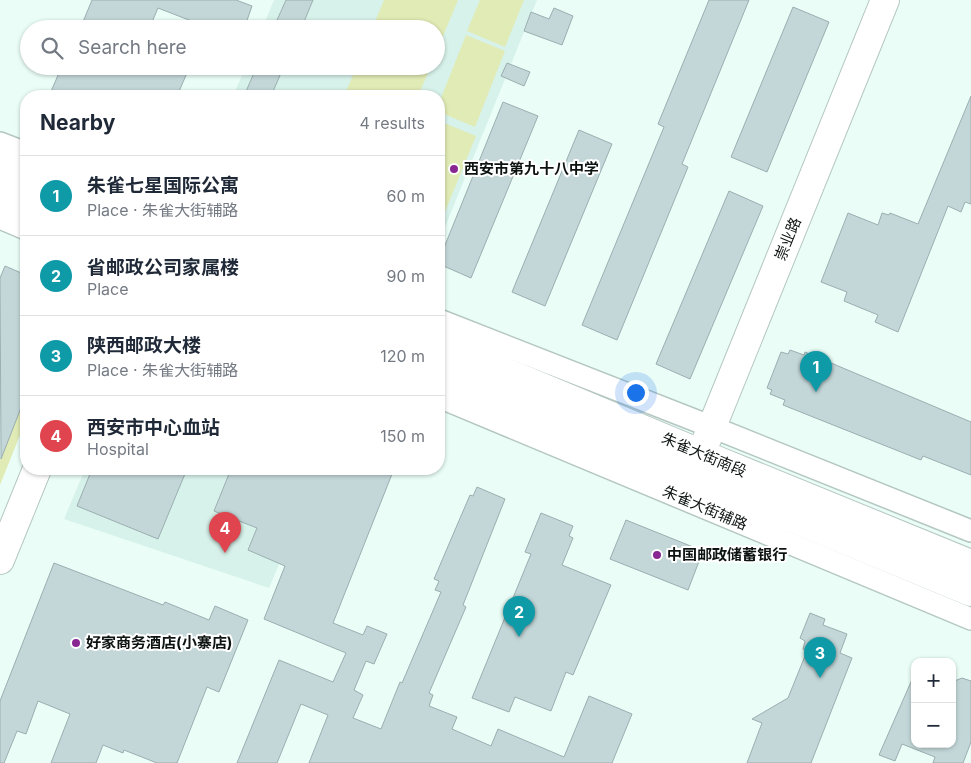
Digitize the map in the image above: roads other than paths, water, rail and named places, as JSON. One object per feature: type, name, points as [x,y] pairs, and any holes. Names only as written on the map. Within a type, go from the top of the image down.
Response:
[{"type":"main road","name":"崇业路","points":[[696,466],[885,0]]},
{"type":"main road","points":[[0,166],[20,174]]},
{"type":"main road","points":[[0,195],[20,203]]},
{"type":"main road","name":"朱雀大街南段","points":[[445,347],[696,466],[971,592]]},
{"type":"main road","name":"朱雀大街南段","points":[[445,375],[971,564]]},
{"type":"main road","points":[[0,560],[35,475]]},
{"type":"street","points":[[0,143],[20,151]]},
{"type":"street","points":[[0,218],[20,226]]},
{"type":"street","points":[[445,322],[712,426],[971,531]]},
{"type":"street","name":"朱雀大街辅路","points":[[445,400],[971,619]]},
{"type":"place","name":"西安市第九十八中学","points":[[454,169]]},
{"type":"place","name":"朱雀七星国际公寓","points":[[816,392]]},
{"type":"place","name":"西安市中心血站","points":[[225,553]]},
{"type":"place","name":"中国邮政储蓄银行","points":[[657,555]]},
{"type":"place","name":"省邮政公司家属楼","points":[[519,637]]},
{"type":"place","name":"好家商务酒店(小寨店)","points":[[76,643]]},
{"type":"place","name":"陕西邮政大楼","points":[[820,678]]}]
